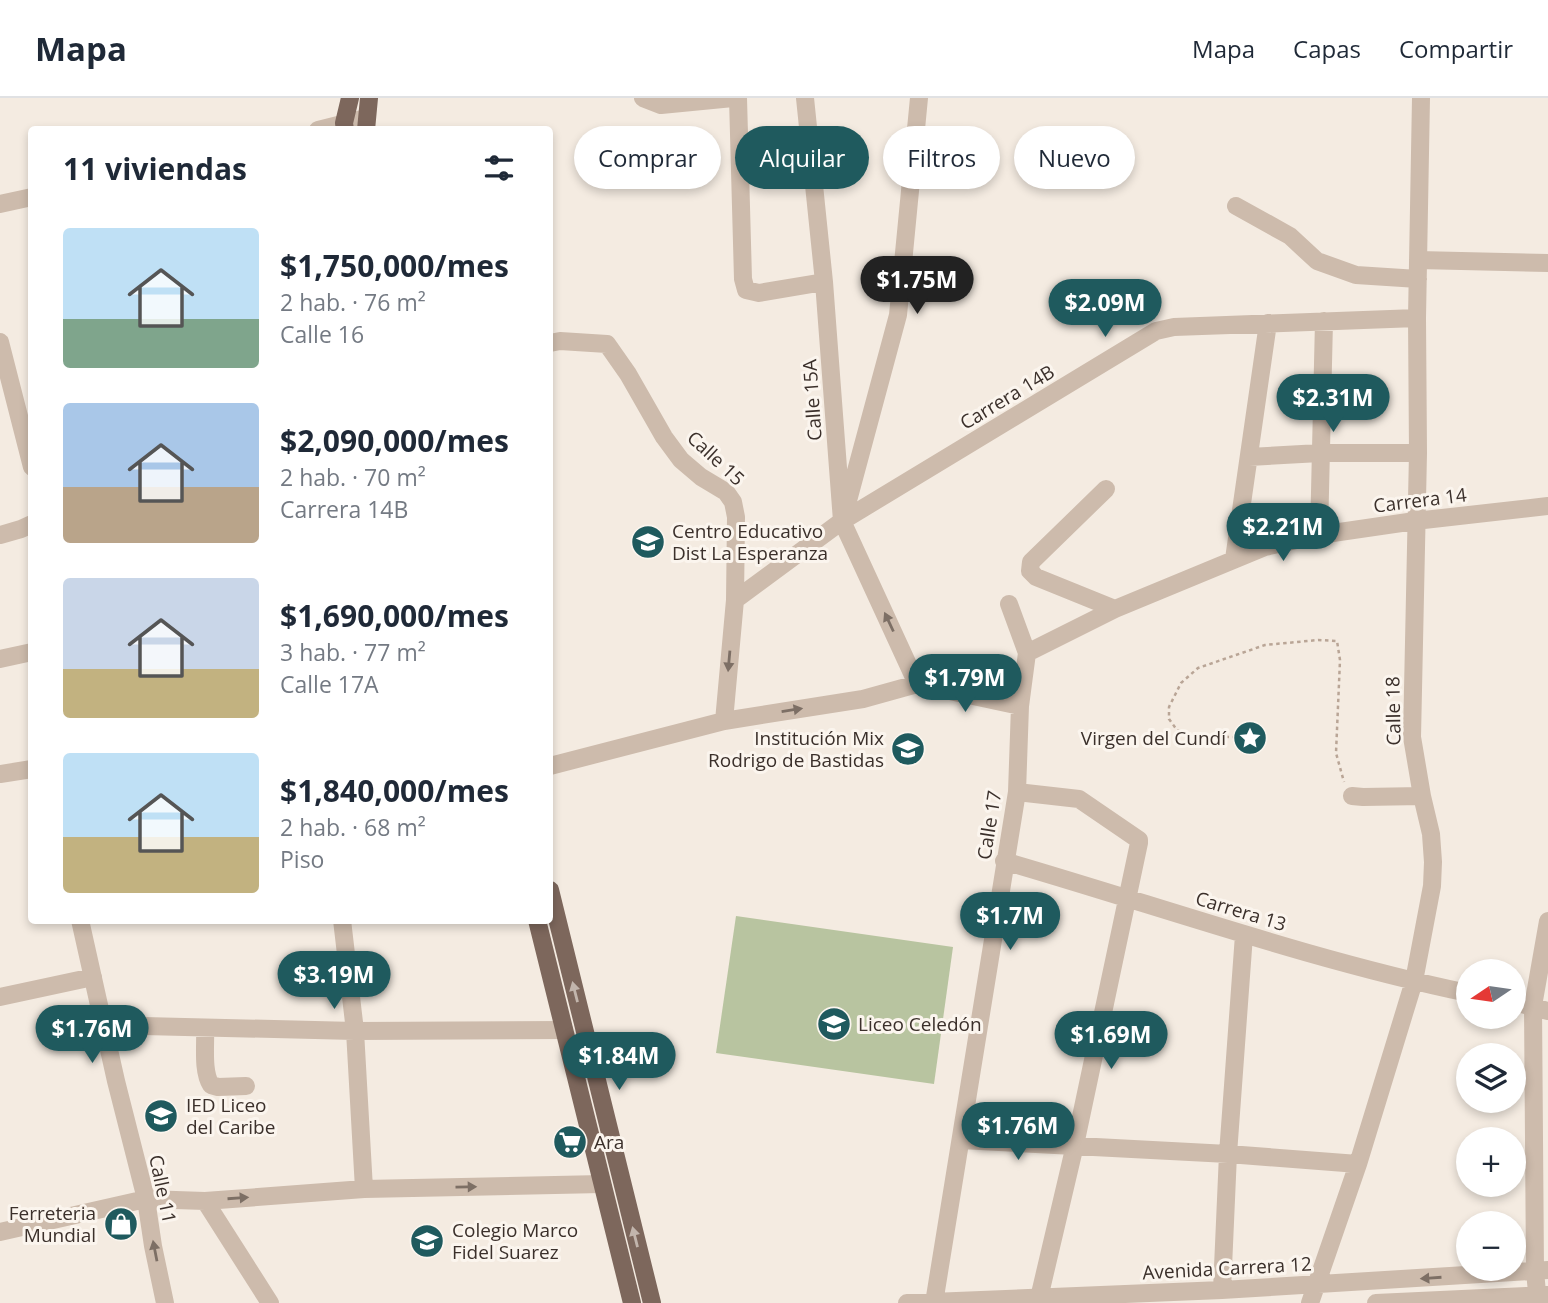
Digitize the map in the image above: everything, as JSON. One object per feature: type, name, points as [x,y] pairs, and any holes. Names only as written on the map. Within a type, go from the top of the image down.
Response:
[{"type":"main road","points":[[344,126],[349,98]]},
{"type":"main road","points":[[366,124],[369,98]]},
{"type":"main road","points":[[553,902],[652,1303]]},
{"type":"main road","points":[[538,924],[632,1303]]},
{"type":"street","points":[[643,98],[661,105],[733,98]]},
{"type":"street","points":[[738,98],[743,279],[746,290],[759,293],[824,282]]},
{"type":"street","name":"Calle 15A","points":[[805,98],[824,282],[842,521],[917,684]]},
{"type":"street","points":[[842,521],[898,315],[919,98]]},
{"type":"street","name":"Calle 18","points":[[1310,1303],[1358,1164],[1414,981],[1432,886],[1431,834],[1412,737],[1421,98]]},
{"type":"street","points":[[344,126],[366,124]]},
{"type":"street","points":[[0,204],[28,198]]},
{"type":"street","points":[[1236,206],[1290,236],[1317,261],[1356,275],[1418,279]]},
{"type":"street","points":[[1418,260],[1548,263]]},
{"type":"street","name":"Carrera 14B","points":[[735,600],[842,521],[1156,331],[1174,327],[1417,318]]},
{"type":"street","points":[[1319,535],[1324,321]]},
{"type":"street","points":[[1234,559],[1268,323]]},
{"type":"street","points":[[0,342],[28,451]]},
{"type":"street","name":"Calle 15","points":[[553,342],[607,344],[681,460],[701,477],[726,492],[733,502],[736,517],[735,600],[724,721]]},
{"type":"street","points":[[1249,457],[1320,453],[1418,453]]},
{"type":"street","points":[[1106,489],[1031,562],[1030,571],[1036,578],[1115,609]]},
{"type":"street","name":"Carrera 14","points":[[1027,653],[1115,609],[1265,547],[1319,535],[1415,521],[1548,506]]},
{"type":"street","points":[[0,535],[28,526]]},
{"type":"street","name":"Calle 17","points":[[935,1302],[1017,792],[1020,706],[1027,653],[1009,604]]},
{"type":"street","points":[[0,659],[28,653]]},
{"type":"street","points":[[553,765],[724,721],[863,699],[917,684],[1020,706]]},
{"type":"street","points":[[0,774],[28,770]]},
{"type":"street","points":[[1017,792],[1079,799],[1139,840],[1075,1145],[1039,1298]]},
{"type":"street","points":[[1352,796],[1422,796]]},
{"type":"street","name":"Carrera 13","points":[[1004,861],[1244,935],[1456,990]]},
{"type":"street","points":[[1376,1303],[1541,1298],[1541,1008],[1548,921]]},
{"type":"street","name":"Calle 11","points":[[81,924],[146,1199],[165,1303]]},
{"type":"street","points":[[342,924],[355,1031],[364,1189]]},
{"type":"street","points":[[1222,1290],[1228,1154],[1244,935]]},
{"type":"street","points":[[0,997],[93,977]]},
{"type":"street","points":[[103,1024],[355,1031],[564,1030]]},
{"type":"street","points":[[205,1028],[206,1070],[211,1085],[246,1086]]},
{"type":"street","points":[[961,1140],[1228,1154],[1358,1164]]},
{"type":"street","points":[[0,1232],[146,1199],[205,1201],[364,1189],[603,1184]]},
{"type":"street","points":[[205,1201],[270,1303]]},
{"type":"street","name":"Avenida Carrera 12","points":[[907,1303],[1222,1290],[1542,1271]]},
{"type":"path","points":[[1250,738],[1193,735],[1177,730],[1169,719],[1169,707],[1181,684],[1198,668],[1265,645],[1336,641],[1340,660],[1336,753],[1346,786],[1352,796]]},
{"type":"green space","points":[[736,916],[953,947],[934,1084],[716,1053]]},
{"type":"place","name":"Centro Educativo Dist La Esperanza","points":[[648,542]]},
{"type":"place","name":"Virgen del Cundí","points":[[1250,738]]},
{"type":"place","name":"Institución Mix Rodrigo de Bastidas","points":[[908,749]]},
{"type":"place","name":"Liceo Celedón","points":[[834,1024]]},
{"type":"place","name":"IED Liceo del Caribe","points":[[161,1116]]},
{"type":"place","name":"Ara","points":[[570,1142]]},
{"type":"place","name":"Ferreteria Mundial","points":[[121,1224]]},
{"type":"place","name":"Colegio Marco Fidel Suarez","points":[[427,1241]]}]
